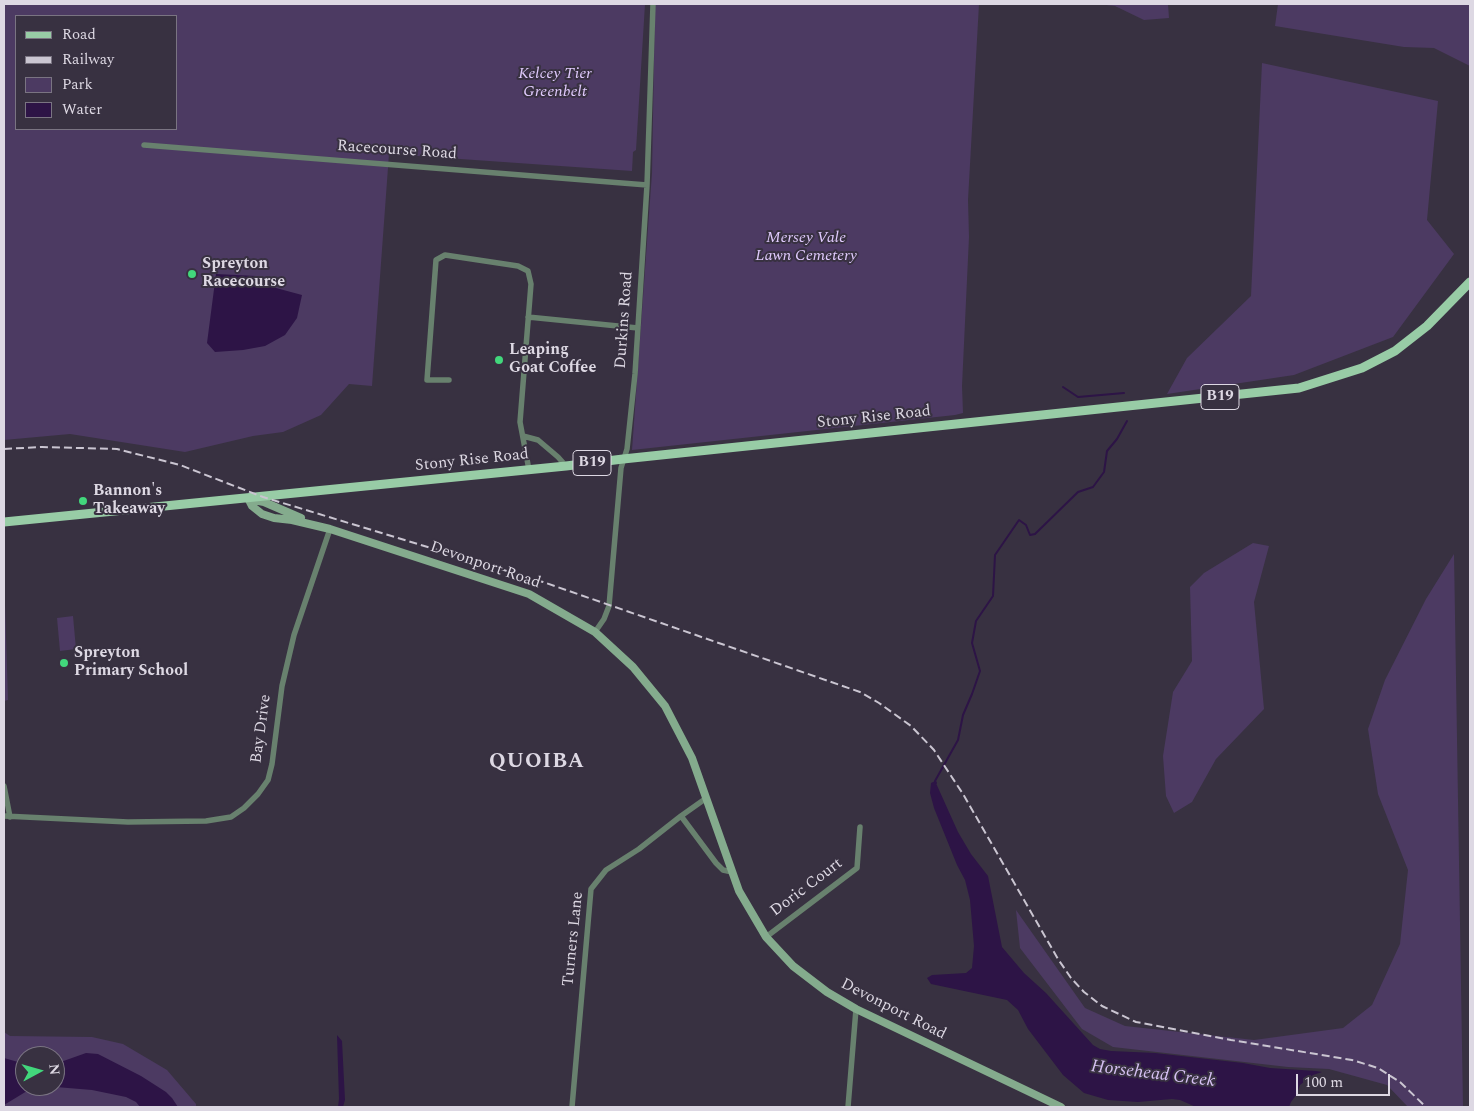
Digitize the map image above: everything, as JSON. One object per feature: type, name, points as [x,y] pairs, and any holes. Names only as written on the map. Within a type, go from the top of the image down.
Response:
[{"type":"main road","name":"Stony Rise Road","points":[[248,498],[1300,388],[1362,368],[1395,351],[1427,326],[1470,282]]},
{"type":"main road","name":"Devonport Road","points":[[248,498],[252,506],[262,514],[274,518],[321,526]]},
{"type":"main road","name":"Devonport Road","points":[[248,498],[264,502],[321,526],[529,594],[595,632],[633,667],[665,706],[692,758],[739,891],[766,937],[793,966],[827,992],[856,1009],[1050,1104],[1061,1107]]},
{"type":"main road","name":"B19","points":[[4,522],[248,498]]},
{"type":"street","name":"Durkins Road","points":[[595,632],[604,620],[609,606],[623,459],[627,449],[635,374],[647,185],[653,4]]},
{"type":"street","name":"Racecourse Road","points":[[144,146],[647,185]]},
{"type":"street","points":[[449,380],[427,380],[436,260],[445,255],[518,266],[528,271],[531,284],[520,422],[529,470]]},
{"type":"street","points":[[528,317],[638,328]]},
{"type":"street","points":[[523,436],[538,440],[566,466]]},
{"type":"street","name":"Bay Drive","points":[[7,816],[128,822],[206,822],[230,817],[244,808],[258,794],[268,780],[272,764],[282,686],[294,635],[330,529]]},
{"type":"street","points":[[4,786],[7,816]]},
{"type":"street","name":"Turners Lane","points":[[572,1107],[591,889],[606,870],[639,849],[706,799]]},
{"type":"street","points":[[681,816],[716,863],[723,870],[732,872]]},
{"type":"street","name":"Doric Court","points":[[766,937],[857,868],[860,827]]},
{"type":"street","points":[[848,1107],[856,1009]]},
{"type":"green space","name":"Spreyton Racecourse","points":[[4,4],[645,4],[636,150],[633,152],[632,171],[389,154],[372,386],[349,384],[321,415],[283,432],[253,436],[185,452],[70,434],[4,440]]},
{"type":"green space","name":"Mersey Vale Lawn Cemetery","points":[[655,4],[979,4],[968,200],[969,237],[962,386],[963,413],[632,450],[652,173]]},
{"type":"green space","points":[[1097,4],[1168,4],[1169,18],[1144,20],[1115,6]]},
{"type":"green space","points":[[1278,4],[1470,4],[1470,66],[1434,48],[1404,47],[1275,26]]},
{"type":"green space","points":[[1262,63],[1438,101],[1427,220],[1454,254],[1393,337],[1294,375],[1167,394],[1187,358],[1251,296]]},
{"type":"green space","points":[[1253,543],[1269,546],[1254,602],[1264,709],[1216,759],[1192,802],[1174,813],[1166,796],[1163,756],[1173,692],[1192,661],[1190,587],[1204,573]]},
{"type":"green space","points":[[1454,554],[1463,1107],[1408,1107],[1387,1085],[1329,1069],[1288,1067],[1113,1047],[1082,1029],[1020,948],[1016,910],[1085,1008],[1125,1026],[1254,1040],[1343,1028],[1372,1005],[1400,944],[1408,870],[1378,794],[1368,729],[1385,680],[1426,599]]},
{"type":"green space","points":[[4,572],[8,700],[4,701]]},
{"type":"green space","points":[[73,616],[76,649],[60,651],[57,618]]},
{"type":"green space","points":[[4,1032],[10,1036],[92,1037],[123,1044],[167,1070],[196,1104],[196,1107],[4,1107]]},
{"type":"water","points":[[216,274],[256,276],[276,288],[302,295],[297,318],[285,335],[265,346],[215,352],[207,343]]},
{"type":"water","points":[[935,781],[958,832],[971,854],[988,876],[1002,947],[1024,973],[1046,993],[1093,1045],[1100,1049],[1111,1051],[1155,1053],[1270,1068],[1322,1072],[1313,1075],[1300,1085],[1289,1107],[1196,1107],[1180,1100],[1172,1099],[1138,1102],[1108,1100],[1084,1093],[1063,1075],[1028,1029],[1018,1010],[1007,1000],[931,984],[927,978],[932,975],[966,973],[972,968],[974,946],[970,900],[965,880],[934,808],[930,793],[931,783]]},
{"type":"water","points":[[337,1035],[342,1041],[345,1100],[343,1107],[338,1107]]},
{"type":"water","points":[[86,1053],[98,1054],[141,1076],[166,1092],[178,1107],[140,1107],[136,1102],[126,1097],[92,1090],[65,1088],[65,1060]]},
{"type":"water","points":[[4,1058],[15,1061],[15,1096],[19,1096],[4,1105]]},
{"type":"waterway","name":"Horsehead Creek","points":[[1063,387],[1078,397],[1124,393]]},
{"type":"waterway","name":"Horsehead Creek","points":[[936,783],[935,781],[958,740],[963,715],[980,671],[972,643],[976,621],[993,596],[995,555],[1019,520],[1026,525],[1030,535],[1035,534],[1078,492],[1093,487],[1104,472],[1107,451],[1117,439],[1127,421]]},
{"type":"railway","points":[[4,449],[42,447],[117,449],[180,465],[263,497],[543,582],[860,692],[911,726],[934,750],[963,794],[1058,959],[1071,978],[1084,992],[1102,1006],[1136,1022],[1352,1060],[1378,1068],[1400,1082],[1426,1107]]},
{"type":"place","name":"Spreyton Racecourse","points":[[192,274]]},
{"type":"place","name":"Leaping Goat Coffee","points":[[499,360]]},
{"type":"place","name":"Bannon's Takeaway","points":[[83,501]]},
{"type":"place","name":"Spreyton Primary School","points":[[64,663]]},
{"type":"district","name":"QUOIBA","points":[[537,763]]},
{"type":"park label","name":"Kelcey Tier Greenbelt","points":[[555,84]]}]
